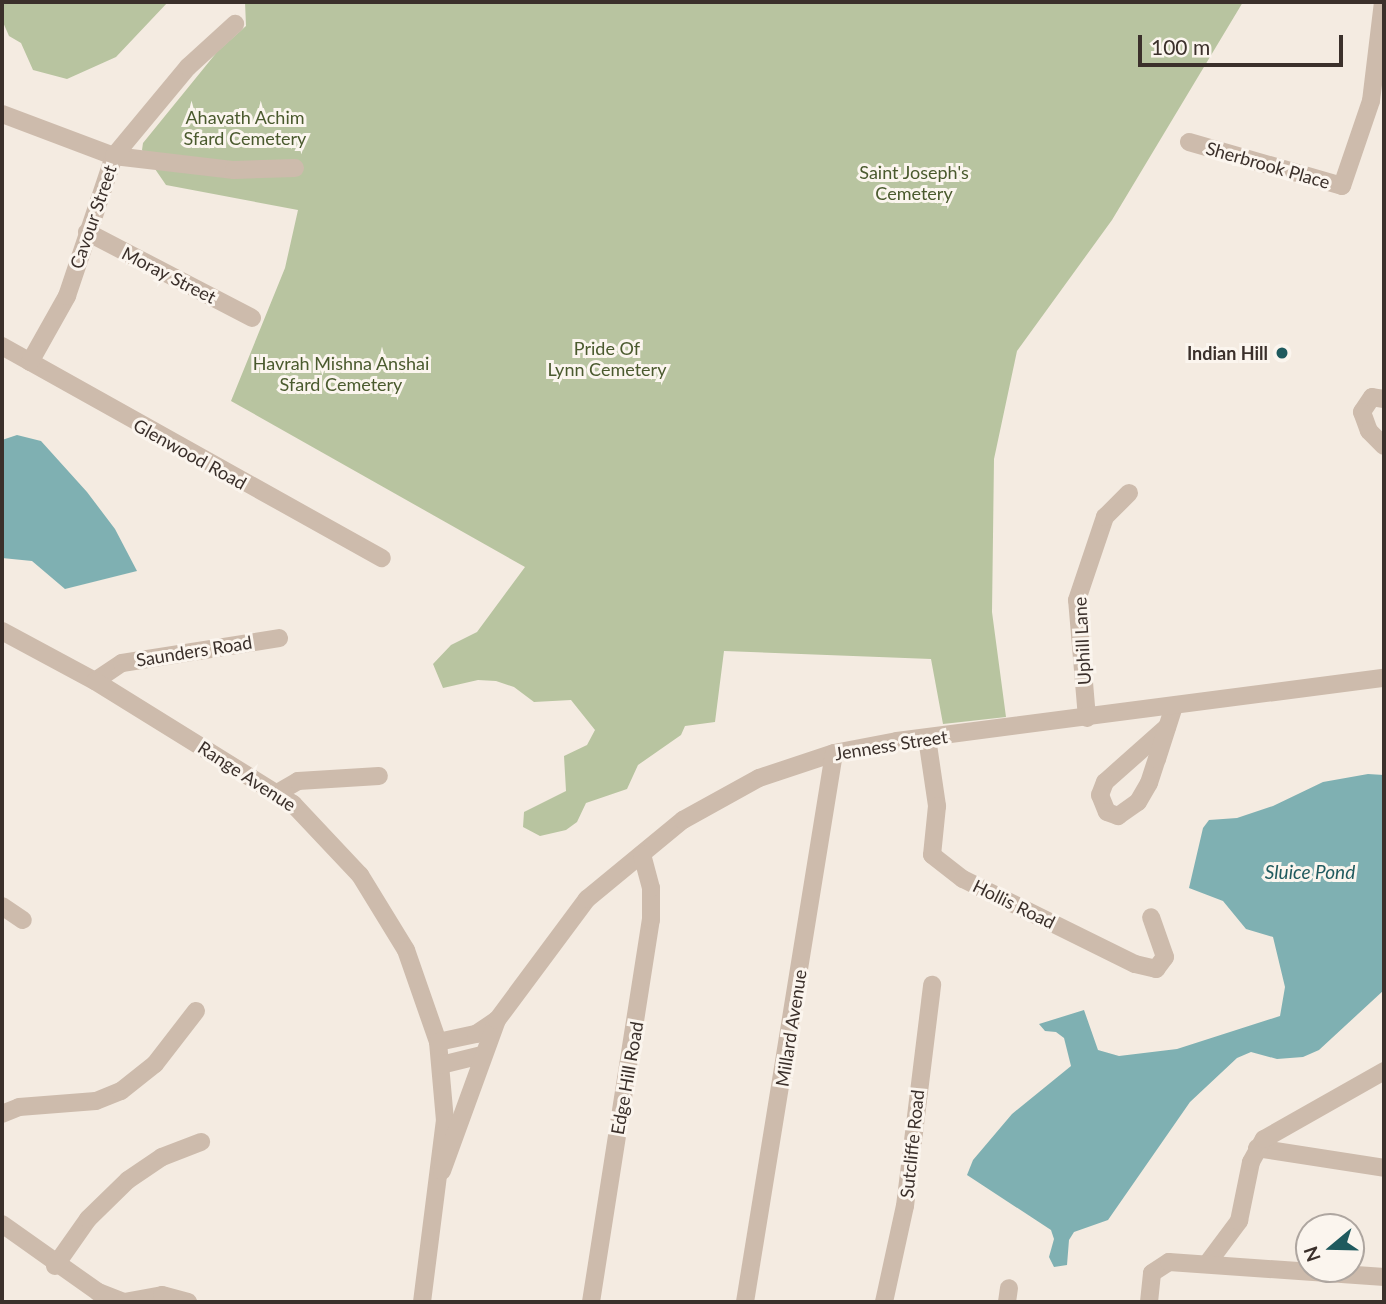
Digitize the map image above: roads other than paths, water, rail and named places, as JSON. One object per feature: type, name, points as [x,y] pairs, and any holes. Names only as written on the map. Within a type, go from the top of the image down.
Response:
[{"type":"street","points":[[1378,106],[1383,2]]},
{"type":"street","name":"Cavour Street","points":[[30,362],[67,296],[114,156],[188,67],[235,24]]},
{"type":"street","name":"Sherbrook Place","points":[[1189,142],[1342,186],[1378,106]]},
{"type":"street","points":[[2,114],[114,156],[234,170],[295,168]]},
{"type":"street","name":"Moray Street","points":[[87,232],[251,318]]},
{"type":"street","name":"Glenwood Road","points":[[2,346],[382,558]]},
{"type":"street","points":[[1384,399],[1372,397],[1362,412],[1370,431],[1384,446]]},
{"type":"street","name":"Uphill Lane","points":[[1087,719],[1077,600],[1105,517],[1129,494]]},
{"type":"street","points":[[2,631],[95,681]]},
{"type":"street","name":"Saunders Road","points":[[95,681],[122,663],[279,638]]},
{"type":"street","name":"Jenness Street","points":[[442,1171],[482,1055],[497,1020],[587,899],[683,820],[759,778],[834,753],[927,738],[1384,678]]},
{"type":"street","name":"Range Avenue","points":[[95,681],[279,792],[330,839],[387,914],[421,983],[438,1042],[441,1065],[445,1121],[442,1171],[422,1302]]},
{"type":"street","points":[[1167,727],[1105,782],[1100,794],[1107,812],[1118,816],[1138,802],[1167,727],[1174,706]]},
{"type":"street","name":"Hollis Road","points":[[927,738],[937,806],[932,855],[963,879],[1135,964],[1156,969],[1165,957],[1152,917]]},
{"type":"street","name":"Millard Avenue","points":[[745,1302],[834,753]]},
{"type":"street","points":[[279,792],[298,781],[379,776]]},
{"type":"street","name":"Edge Hill Road","points":[[591,1302],[651,920],[651,888],[642,854]]},
{"type":"street","points":[[2,906],[23,920]]},
{"type":"street","name":"Sutcliffe Road","points":[[884,1302],[905,1206],[932,985]]},
{"type":"street","points":[[2,1114],[19,1107],[96,1101],[121,1091],[155,1064],[196,1011]]},
{"type":"street","name":"Jenness Street","points":[[438,1042],[475,1034],[497,1020]]},
{"type":"street","points":[[441,1065],[482,1055]]},
{"type":"street","points":[[1207,1264],[1239,1222],[1257,1148],[1291,1121],[1384,1071]]},
{"type":"street","points":[[55,1266],[88,1219],[128,1180],[162,1157],[201,1142]]},
{"type":"street","points":[[1257,1148],[1384,1168]]},
{"type":"street","points":[[2,1224],[55,1266],[124,1302],[162,1295],[188,1302]]},
{"type":"street","points":[[1149,1302],[1156,1267],[1169,1262],[1384,1277]]},
{"type":"water","points":[[17,435],[41,441],[87,492],[115,529],[137,571],[65,589],[32,561],[2,558],[2,440]]},
{"type":"water","name":"Sluice Pond","points":[[1368,774],[1384,775],[1384,990],[1319,1050],[1303,1057],[1277,1059],[1251,1052],[1237,1058],[1190,1102],[1108,1220],[1074,1232],[1069,1240],[1067,1265],[1054,1267],[1049,1257],[1054,1239],[1051,1230],[967,1175],[973,1160],[1012,1114],[1071,1066],[1064,1038],[1056,1032],[1045,1031],[1039,1024],[1084,1010],[1098,1050],[1119,1056],[1177,1049],[1280,1016],[1285,987],[1273,937],[1246,929],[1223,901],[1189,888],[1203,828],[1209,820],[1237,818],[1273,806],[1323,782]]},
{"type":"place","name":"Indian Hill","points":[[1282,353]]},
{"type":"park label","name":"Ahavath Achim Sfard Cemetery","points":[[245,128]]},
{"type":"park label","name":"Saint Joseph's Cemetery","points":[[914,183]]},
{"type":"park label","name":"Pride Of Lynn Cemetery","points":[[607,359]]},
{"type":"park label","name":"Havrah Mishna Anshai Sfard Cemetery","points":[[341,374]]}]
